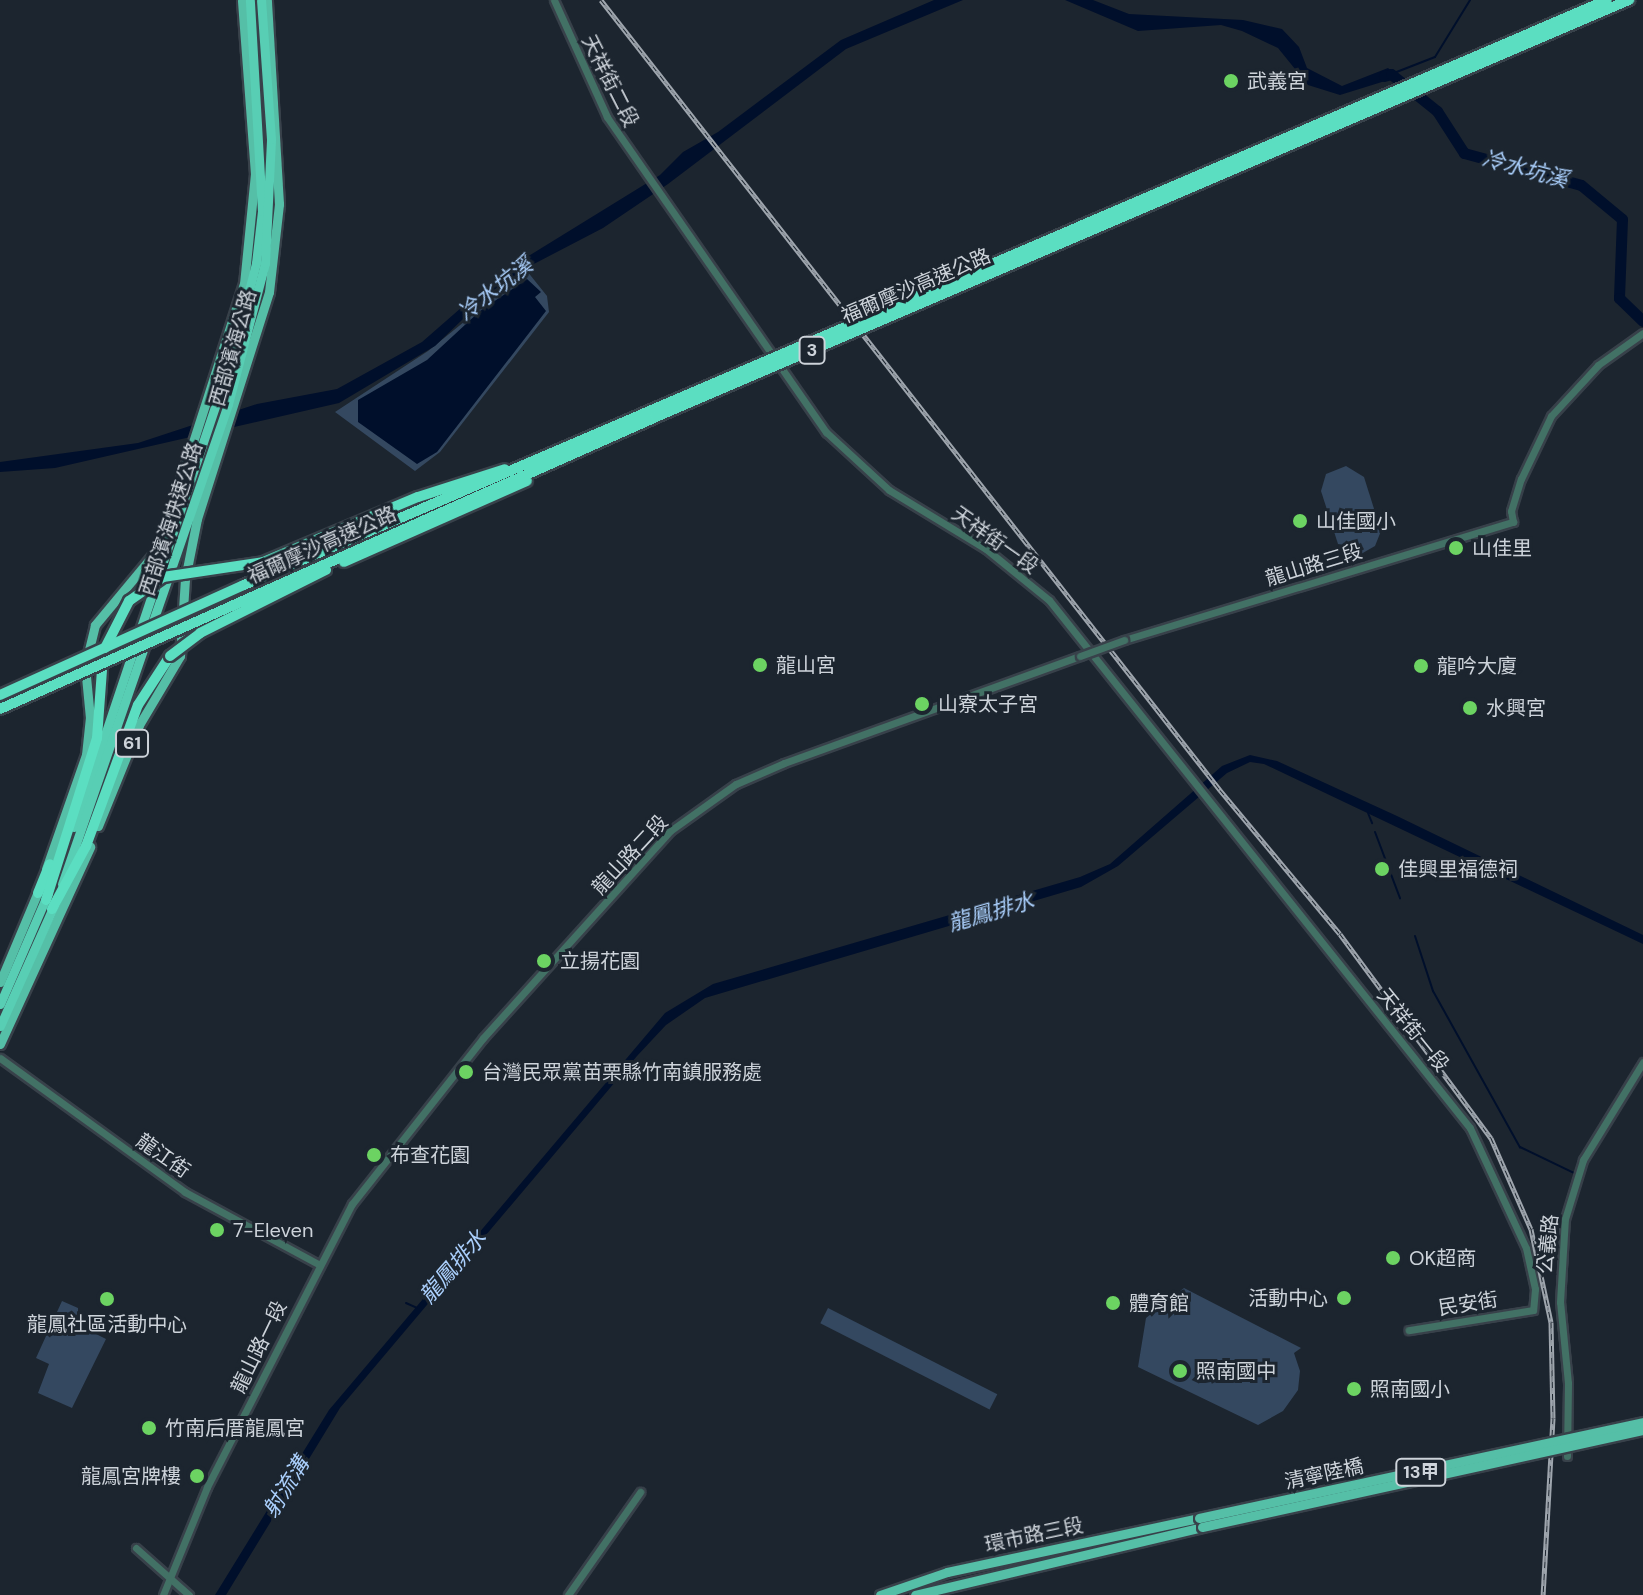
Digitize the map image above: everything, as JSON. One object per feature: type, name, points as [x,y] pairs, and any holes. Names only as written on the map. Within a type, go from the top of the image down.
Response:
[{"type":"highway","name":"西部濱海快速公路","points":[[0,1004],[45,901],[94,772],[198,448],[215,408],[256,263],[262,211],[250,0]]},
{"type":"highway","name":"西部濱海快速公路","points":[[0,1026],[232,402],[265,263],[271,213],[271,139],[261,0]]},
{"type":"highway","name":"福爾摩沙高速公路","points":[[0,695],[515,468],[1607,0]]},
{"type":"highway","name":"福爾摩沙高速公路","points":[[0,709],[656,417],[1629,0]]},
{"type":"highway","points":[[45,901],[86,846],[138,705],[170,656],[200,633],[316,575],[452,518],[656,417]]},
{"type":"highway","points":[[45,901],[97,738],[102,670],[110,632],[122,610],[138,592],[163,577],[263,562],[418,497],[492,470],[515,468]]},
{"type":"main road","name":"西部濱海公路","points":[[0,982],[45,901],[86,755],[90,718],[85,666],[95,625],[150,564],[198,448],[244,284],[255,174],[242,0]]},
{"type":"main road","name":"西部濱海公路","points":[[0,1044],[68,901],[139,725],[180,656],[190,552],[226,434],[232,402],[269,292],[279,204],[267,0]]},
{"type":"main road","name":"清寧陸橋","points":[[1200,1523],[1643,1422]]},
{"type":"main road","name":"清寧陸橋","points":[[1200,1523],[1643,1430]]},
{"type":"main road","name":"環市路三段","points":[[880,1595],[947,1572],[1200,1523]]},
{"type":"main road","name":"環市路三段","points":[[915,1595],[1200,1523]]},
{"type":"street","name":"天祥街二段","points":[[554,0],[602,107],[758,340]]},
{"type":"street","name":"龍山路三段","points":[[1080,656],[1513,522],[1511,511],[1521,479],[1551,416],[1598,365],[1643,333]]},
{"type":"street","name":"天祥街一段","points":[[758,340],[785,379],[858,466],[986,549],[1049,600],[1206,801],[1402,1040],[1470,1128],[1508,1201],[1526,1248],[1535,1289],[1533,1310]]},
{"type":"street","name":"龍山路二段","points":[[352,1204],[489,1030],[682,822],[736,784],[784,763],[1080,656]]},
{"type":"street","name":"龍江街","points":[[0,1058],[185,1192],[318,1264]]},
{"type":"street","name":"公義路","points":[[1567,1456],[1568,1383],[1560,1312],[1565,1219],[1579,1168],[1643,1062]]},
{"type":"street","name":"龍山路一段","points":[[163,1595],[207,1487],[318,1264],[352,1204]]},
{"type":"street","name":"民安街","points":[[1409,1330],[1533,1310]]},
{"type":"street","points":[[568,1595],[640,1492]]},
{"type":"street","points":[[136,1548],[189,1595]]},
{"type":"shaded area","points":[[527,271],[547,296],[549,312],[440,452],[415,471],[335,412],[428,351]]},
{"type":"shaded area","points":[[1346,466],[1364,477],[1381,531],[1375,546],[1361,554],[1338,544],[1321,491],[1326,474]]},
{"type":"shaded area","points":[[1184,1288],[1301,1348],[1294,1353],[1300,1371],[1298,1390],[1283,1411],[1258,1425],[1138,1367],[1146,1318]]},
{"type":"shaded area","points":[[62,1301],[78,1308],[78,1325],[106,1339],[72,1408],[38,1393],[49,1364],[36,1358]]},
{"type":"shaded area","points":[[828,1308],[997,1394],[990,1409],[820,1323]]},
{"type":"water","points":[[934,0],[963,0],[846,49],[668,184],[603,228],[530,266],[492,291],[435,346],[339,403],[55,468],[0,472],[0,462],[138,443],[257,404],[337,389],[422,342],[501,273],[660,175],[683,152],[718,132],[841,40]]},
{"type":"water","points":[[1065,0],[1093,0],[1129,14],[1243,20],[1282,29],[1299,47],[1307,68],[1342,86],[1388,68],[1398,77],[1340,95],[1308,85],[1278,48],[1242,31],[1221,25],[1138,31]]},
{"type":"water","points":[[527,279],[541,292],[535,297],[546,311],[437,452],[417,464],[358,422],[358,400],[427,360],[480,311]]},
{"type":"water","name":"射流溝","points":[[1250,755],[1277,761],[1397,816],[1643,935],[1643,944],[1264,764],[1250,762],[1227,773],[1118,866],[1081,887],[705,998],[666,1025],[637,1056],[340,1408],[226,1595],[215,1595],[329,1410],[665,1013],[713,984],[1080,877],[1110,864],[1222,766]]},
{"type":"waterway","points":[[1394,73],[1435,57],[1470,0]]},
{"type":"waterway","name":"冷水坑溪","points":[[1384,76],[1391,74],[1437,111],[1464,153],[1581,185],[1622,219],[1619,298],[1643,321]]},
{"type":"waterway","points":[[1368,813],[1372,823]]},
{"type":"waterway","points":[[1375,832],[1400,898]]},
{"type":"waterway","points":[[1415,936],[1433,991],[1520,1147],[1576,1174]]},
{"type":"waterway","name":"龍鳳排水","points":[[406,1303],[417,1308]]},
{"type":"railway","points":[[601,0],[1220,790],[1340,934],[1491,1138],[1531,1229],[1551,1322],[1553,1418],[1543,1595]]},
{"type":"place","name":"武義宮","points":[[1231,81]]},
{"type":"place","name":"山佳國小","points":[[1300,521]]},
{"type":"place","name":"山佳里","points":[[1456,548]]},
{"type":"place","name":"龍山宮","points":[[760,665]]},
{"type":"place","name":"龍吟大廈","points":[[1421,666]]},
{"type":"place","name":"山寮太子宮","points":[[922,704]]},
{"type":"place","name":"水興宮","points":[[1470,708]]},
{"type":"place","name":"佳興里福德祠","points":[[1382,869]]},
{"type":"place","name":"立揚花園","points":[[544,961]]},
{"type":"place","name":"台灣民眾黨苗栗縣竹南鎮服務處","points":[[466,1072]]},
{"type":"place","name":"布查花園","points":[[374,1155]]},
{"type":"place","name":"7-Eleven","points":[[217,1230]]},
{"type":"place","name":"OK超商","points":[[1393,1258]]},
{"type":"place","name":"活動中心","points":[[1344,1298]]},
{"type":"place","name":"龍鳳社區活動中心","points":[[107,1299]]},
{"type":"place","name":"體育館","points":[[1113,1303]]},
{"type":"place","name":"照南國中","points":[[1180,1371]]},
{"type":"place","name":"照南國小","points":[[1354,1389]]},
{"type":"place","name":"竹南后厝龍鳳宮","points":[[149,1428]]},
{"type":"place","name":"龍鳳宮牌樓","points":[[197,1476]]}]
